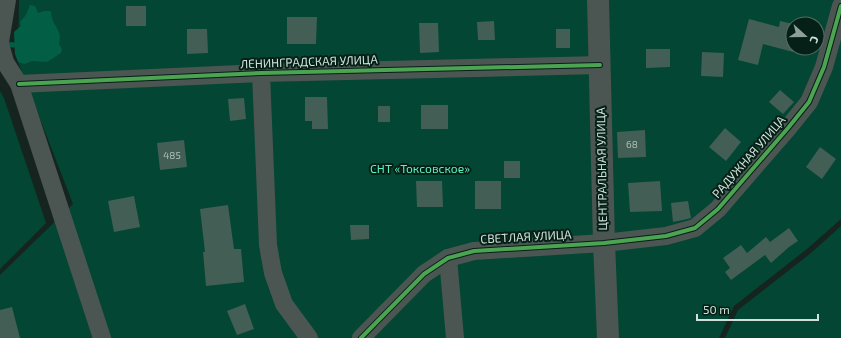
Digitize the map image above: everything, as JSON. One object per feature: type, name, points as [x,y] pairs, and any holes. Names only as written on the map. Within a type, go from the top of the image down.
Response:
[{"type":"street","points":[[7,0],[0,43],[5,62],[18,84],[102,338]]},
{"type":"street","name":"ЦЕНТРАЛЬНАЯ УЛИЦА","points":[[598,0],[608,338]]},
{"type":"street","name":"РАДУЖНАЯ УЛИЦА","points":[[604,243],[666,236],[695,228],[718,209],[809,102],[824,67],[841,6]]},
{"type":"street","name":"ЛЕНИНГРАДСКАЯ УЛИЦА","points":[[18,84],[261,73],[600,65]]},
{"type":"street","points":[[261,73],[268,245],[273,273],[284,304],[309,338]]},
{"type":"street","name":"СВЕТЛАЯ УЛИЦА","points":[[361,338],[424,274],[448,258],[474,251],[604,243]]},
{"type":"street","points":[[448,258],[455,338]]},
{"type":"green space","name":"СНТ «Токсовское»","points":[[19,0],[841,0],[841,219],[807,249],[734,306],[719,338],[0,338],[0,275],[73,204],[18,62]]},
{"type":"green space","points":[[0,91],[4,98],[46,223],[0,269]]},
{"type":"green space","points":[[841,226],[841,338],[725,338],[738,310],[811,253]]},
{"type":"shaded area","points":[[30,5],[35,6],[38,13],[51,11],[53,21],[59,34],[59,44],[62,49],[61,53],[47,62],[32,61],[25,64],[18,62],[15,54],[14,32],[21,26],[20,22],[26,15]]},
{"type":"building","points":[[126,6],[146,6],[146,26],[126,26]]},
{"type":"building","points":[[287,17],[317,17],[316,44],[287,44]]},
{"type":"building","points":[[749,19],[779,27],[780,21],[785,22],[785,50],[763,44],[758,65],[738,60]]},
{"type":"building","points":[[494,21],[495,40],[478,40],[477,22]]},
{"type":"building","points":[[419,23],[438,23],[439,52],[420,53]]},
{"type":"building","points":[[187,29],[207,29],[208,53],[187,54]]},
{"type":"building","points":[[556,29],[570,29],[570,48],[556,48]]},
{"type":"building","points":[[646,49],[670,49],[670,67],[646,68]]},
{"type":"building","points":[[702,52],[724,53],[723,77],[701,76]]},
{"type":"building","points":[[780,90],[794,102],[783,114],[769,102]]},
{"type":"building","points":[[305,97],[327,97],[328,129],[312,129],[312,121],[305,121]]},
{"type":"building","points":[[244,98],[246,119],[230,121],[228,99]]},
{"type":"building","points":[[421,105],[448,105],[448,129],[421,129]]},
{"type":"building","points":[[378,106],[390,106],[390,122],[378,122]]},
{"type":"building","points":[[725,128],[741,142],[726,161],[709,147]]},
{"type":"building","points":[[645,130],[646,157],[618,158],[617,132]]},
{"type":"building","points":[[184,140],[187,167],[160,170],[157,143]]},
{"type":"building","points":[[820,147],[836,159],[822,179],[806,167]]},
{"type":"building","points":[[504,161],[520,161],[520,178],[504,178]]},
{"type":"building","points":[[416,181],[442,181],[443,207],[417,207]]},
{"type":"building","points":[[475,181],[501,181],[501,209],[475,209]]},
{"type":"building","points":[[660,181],[662,211],[630,212],[628,183]]},
{"type":"building","points":[[134,196],[140,227],[114,232],[108,201]]},
{"type":"building","points":[[688,201],[691,218],[673,222],[671,203]]},
{"type":"building","points":[[228,205],[234,249],[241,249],[244,282],[206,286],[203,252],[205,252],[200,209]]},
{"type":"building","points":[[350,225],[369,225],[369,239],[351,240]]},
{"type":"building","points":[[789,228],[798,241],[771,263],[765,255],[731,280],[725,272],[730,268],[723,258],[741,245],[747,253],[766,237],[770,242]]},
{"type":"building","points":[[245,304],[254,329],[237,335],[227,311]]},
{"type":"building","points":[[12,307],[20,338],[0,338],[0,310]]},
{"type":"waterway","points":[[4,44],[15,45]]},
{"type":"cycle path","points":[[361,338],[424,274],[448,258],[474,251],[604,243],[666,236],[695,228],[718,209],[809,102],[824,67],[841,6]]},
{"type":"cycle path","points":[[19,84],[261,73],[600,65]]}]
